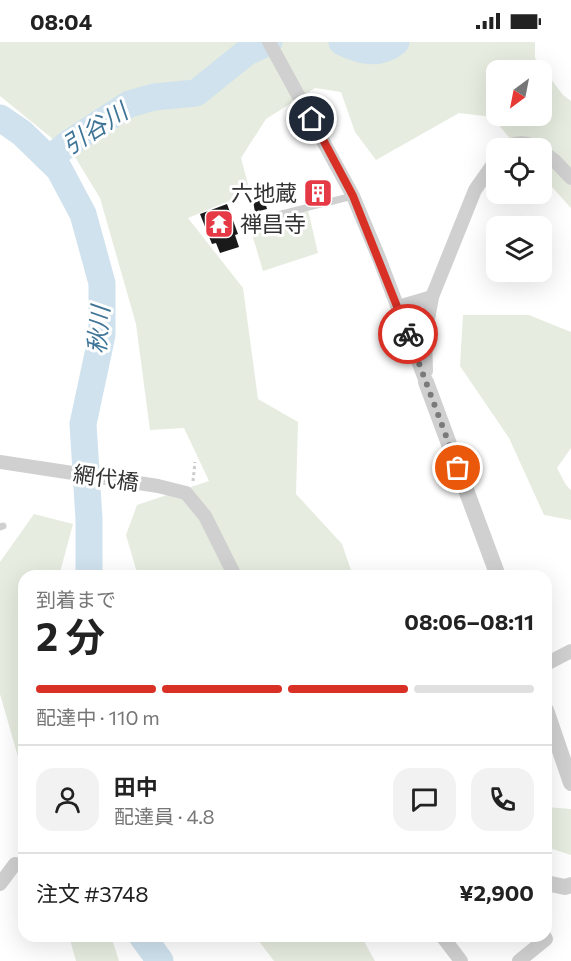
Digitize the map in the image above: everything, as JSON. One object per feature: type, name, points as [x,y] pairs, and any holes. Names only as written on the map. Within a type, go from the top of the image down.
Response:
[{"type":"street","points":[[269,42],[353,196],[398,307],[496,570]]},
{"type":"street","points":[[552,159],[571,178]]},
{"type":"street","points":[[426,382],[425,336],[432,297],[475,190],[486,174]]},
{"type":"street","points":[[398,307],[432,297]]},
{"type":"street","name":"網代橋","points":[[0,462],[158,486],[186,494]]},
{"type":"street","points":[[186,494],[205,516],[232,570]]},
{"type":"street","points":[[552,661],[571,651]]},
{"type":"street","points":[[552,728],[571,783]]},
{"type":"street","points":[[0,884],[15,864]]},
{"type":"street","points":[[552,884],[565,887],[571,885]]},
{"type":"street","points":[[447,942],[461,961]]},
{"type":"street","points":[[519,961],[542,942]]},
{"type":"lane","points":[[249,222],[353,196]]},
{"type":"path","points":[[186,494],[195,477],[195,462]]},
{"type":"shaded area","points":[[0,42],[535,42],[537,60],[486,60],[486,116],[459,113],[376,160],[355,132],[341,92],[315,88],[266,119],[241,158],[250,192],[188,218],[243,288],[258,399],[298,422],[296,494],[342,544],[351,570],[136,570],[126,535],[137,505],[209,481],[184,428],[150,430],[136,324],[100,198],[75,157],[0,96]]},
{"type":"shaded area","points":[[552,80],[571,101],[571,208],[552,187],[552,138],[510,138],[500,126],[552,126]]},
{"type":"shaded area","points":[[308,210],[318,253],[263,271],[249,224]]},
{"type":"shaded area","points":[[463,315],[529,315],[571,332],[571,448],[557,468],[571,490],[571,520],[544,515],[509,438],[460,366]]},
{"type":"shaded area","points":[[34,514],[73,524],[61,570],[18,570],[18,757],[0,694],[0,562]]},
{"type":"shaded area","points":[[552,807],[571,809],[571,855],[552,849]]},
{"type":"shaded area","points":[[71,942],[113,942],[119,961],[76,961]]},
{"type":"shaded area","points":[[260,942],[364,942],[375,961],[274,961]]},
{"type":"building","name":"六地蔵","points":[[324,185],[327,198],[313,201],[310,189]]},
{"type":"building","points":[[264,198],[267,209],[255,212],[253,201]]},
{"type":"building","name":"禅昌寺","points":[[227,204],[238,234],[235,235],[239,247],[220,253],[216,243],[212,244],[200,214]]},
{"type":"waterway","name":"引谷川","points":[[49,159],[69,143],[129,104],[154,97],[196,93],[247,52],[269,42]]},
{"type":"waterway","name":"引谷川","points":[[342,42],[370,51],[383,49],[396,42]]},
{"type":"waterway","name":"秋川","points":[[0,118],[22,133],[59,169],[83,214],[102,283],[102,335],[83,424],[89,519],[89,570]]},
{"type":"waterway","name":"秋川","points":[[146,942],[160,961]]},
{"type":"way so far","points":[[408,334],[458,468]]},
{"type":"place","name":"六地蔵","points":[[318,193]]},
{"type":"place","name":"禅昌寺","points":[[219,224]]},
{"type":"route","points":[[312,119],[353,196],[408,334]]}]
